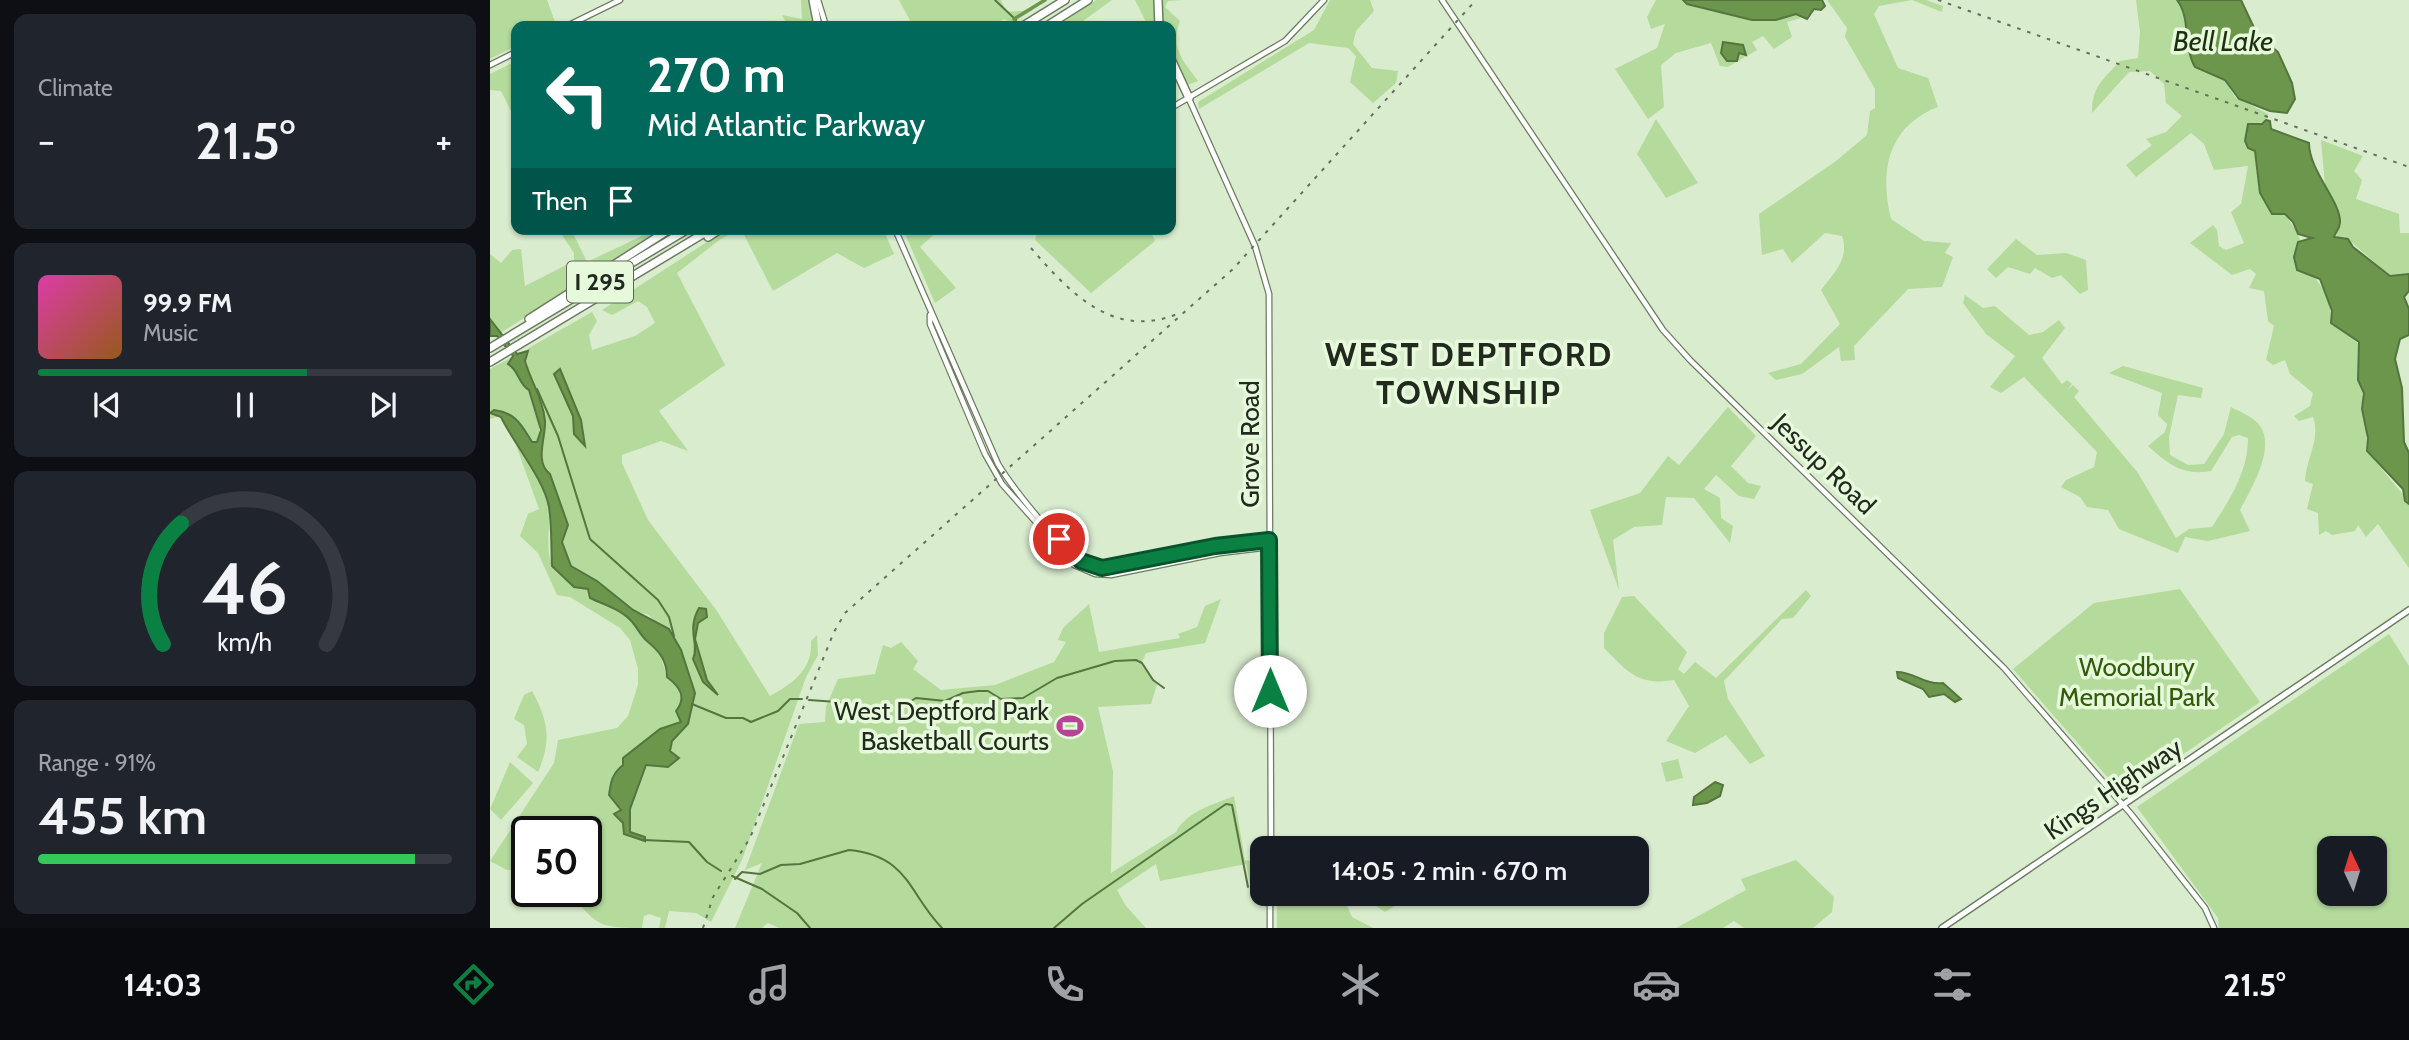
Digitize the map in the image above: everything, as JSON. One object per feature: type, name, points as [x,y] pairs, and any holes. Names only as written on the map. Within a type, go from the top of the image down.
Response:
[{"type":"highway","points":[[815,0],[817,21]]},
{"type":"highway","points":[[1024,21],[1058,0]]},
{"type":"highway","points":[[1031,21],[1065,0]]},
{"type":"highway","points":[[1055,21],[1088,0]]},
{"type":"highway","points":[[1158,0],[1158,21]]},
{"type":"highway","points":[[1176,70],[1189,98]]},
{"type":"highway","points":[[490,347],[661,235]]},
{"type":"highway","name":"I 295","points":[[511,333],[676,235]]},
{"type":"highway","name":"I 295","points":[[490,362],[701,235]]},
{"type":"highway","points":[[618,285],[638,278],[710,235]]},
{"type":"main road","name":"Kings Highway","points":[[1942,928],[2409,610]]},
{"type":"street","points":[[577,21],[620,0]]},
{"type":"street","points":[[815,0],[824,21]]},
{"type":"street","points":[[1176,105],[1284,41],[1324,0]]},
{"type":"street","name":"Jessup Road","points":[[1441,0],[1663,330],[1690,360],[2004,668],[2123,806],[2198,899],[2214,928]]},
{"type":"street","points":[[490,65],[511,54]]},
{"type":"street","name":"Grove Road","points":[[1189,98],[1255,246],[1266,279],[1270,342],[1270,836]]},
{"type":"street","points":[[897,235],[930,314],[930,324],[993,470],[1009,493],[1074,565],[1095,574],[1111,575],[1220,553],[1270,547]]},
{"type":"street","points":[[930,314],[936,320],[998,464],[1009,482],[1081,561],[1102,568],[1112,567],[1215,546],[1269,540]]},
{"type":"street","points":[[1270,906],[1270,928]]},
{"type":"green space","points":[[490,0],[547,0],[555,21],[511,21],[511,48],[490,59]]},
{"type":"green space","points":[[801,0],[808,0],[812,21],[785,21],[782,15],[802,19]]},
{"type":"green space","points":[[899,0],[1001,0],[1006,12],[1033,10],[1015,21],[910,21]]},
{"type":"green space","points":[[1096,0],[1112,0],[1083,21],[1065,21]]},
{"type":"green space","points":[[1135,0],[1154,0],[1156,21],[1146,21]]},
{"type":"green space","points":[[1161,0],[1184,0],[1168,1],[1165,7],[1180,21],[1176,38],[1176,21],[1163,21]]},
{"type":"green space","points":[[1330,0],[1370,0],[1374,11],[1356,31],[1353,44],[1372,68],[1398,71],[1396,83],[1373,103],[1350,82],[1356,56],[1348,48],[1309,43],[1199,109],[1198,102],[1314,30]]},
{"type":"green space","points":[[1656,0],[1684,0],[1685,3],[1752,20],[1797,14],[1801,18],[1787,22],[1792,37],[1774,49],[1763,36],[1752,42],[1757,50],[1728,67],[1720,66],[1711,43],[1676,53],[1661,65],[1664,107],[1648,119],[1615,69],[1657,48],[1665,24],[1651,29],[1647,17]]},
{"type":"green space","points":[[1827,0],[1912,0],[1879,6],[1874,14],[1898,68],[1928,78],[1938,107],[1921,115],[1898,138],[1887,167],[1888,201],[1891,219],[1924,241],[1951,243],[1945,253],[1953,257],[1942,287],[1908,289],[1854,346],[1855,360],[1841,361],[1839,347],[1802,374],[1776,380],[1768,373],[1801,364],[1840,324],[1821,290],[1839,265],[1844,244],[1842,236],[1825,233],[1792,263],[1783,249],[1762,255],[1759,214],[1836,161],[1867,135],[1870,111],[1875,108],[1875,89],[1845,37],[1847,28]]},
{"type":"green space","points":[[1912,0],[1926,0],[1943,6],[1942,12]]},
{"type":"green space","points":[[2136,0],[2175,0],[2180,3],[2195,67],[2225,80],[2235,97],[2268,114],[2266,122],[2248,124],[2245,141],[2255,151],[2261,197],[2272,214],[2285,214],[2298,234],[2312,274],[2327,294],[2333,324],[2360,345],[2358,380],[2364,393],[2367,451],[2409,502],[2409,568],[2378,524],[2366,537],[2358,525],[2355,531],[2332,535],[2326,531],[2319,535],[2318,513],[2307,509],[2313,484],[2305,481],[2315,425],[2313,417],[2299,421],[2294,416],[2310,406],[2313,393],[2290,374],[2285,360],[2273,365],[2266,360],[2274,326],[2268,321],[2264,291],[2249,288],[2256,274],[2250,269],[2232,275],[2190,243],[2213,225],[2217,230],[2219,246],[2226,250],[2244,243],[2231,212],[2241,204],[2248,166],[2214,170],[2204,144],[2191,133],[2136,177],[2126,165],[2152,145],[2146,139],[2166,132],[2182,116],[2166,103],[2164,84],[2150,71],[2129,72],[2092,113],[2096,90],[2104,79],[2120,61],[2138,58],[2140,32]]},
{"type":"green space","points":[[1176,38],[1179,53],[1198,81],[1187,85],[1176,60]]},
{"type":"green space","points":[[511,64],[511,111],[501,91],[490,90],[490,74]]},
{"type":"green space","points":[[1656,119],[1698,183],[1666,198],[1637,154]]},
{"type":"green space","points":[[2321,140],[2363,156],[2354,171],[2362,180],[2356,199],[2399,214],[2400,233],[2409,233],[2409,274],[2390,276],[2348,239],[2336,238],[2339,214],[2325,185]]},
{"type":"green space","points":[[562,235],[574,235],[587,262],[644,235],[656,235],[500,333],[490,319],[490,254],[501,263],[512,250],[521,249],[525,286],[574,261],[574,253]]},
{"type":"green space","points":[[718,235],[728,235],[677,273],[725,365],[659,411],[688,451],[661,441],[622,455],[622,463],[648,520],[717,611],[770,696],[800,675],[809,660],[811,641],[817,635],[818,655],[806,677],[742,860],[711,922],[696,913],[669,911],[665,928],[659,928],[661,918],[649,914],[644,916],[642,928],[607,925],[593,918],[582,907],[602,907],[602,816],[519,816],[554,763],[558,740],[617,728],[628,716],[638,685],[638,669],[630,640],[620,628],[570,597],[557,595],[538,553],[520,536],[528,514],[539,509],[516,445],[530,465],[549,507],[549,550],[552,565],[571,582],[588,589],[590,598],[618,611],[630,620],[658,648],[667,677],[678,686],[682,695],[678,708],[681,722],[660,729],[623,758],[623,765],[613,774],[609,796],[621,810],[614,814],[623,823],[625,835],[643,840],[631,832],[631,805],[636,785],[651,764],[668,767],[679,758],[670,751],[672,741],[688,724],[695,693],[681,650],[649,615],[633,610],[598,581],[571,566],[562,542],[568,525],[550,474],[543,463],[544,412],[525,361],[527,353],[520,353],[592,312],[597,321],[589,335],[592,350],[635,336],[655,323],[647,307],[638,301],[612,315],[602,310]],"holes":[[[560,369],[581,420],[585,445],[573,425],[573,416],[554,373]],[[699,608],[702,608],[706,619],[698,623],[697,649],[706,677],[716,691],[703,682],[693,660],[695,621]]]},
{"type":"green space","points":[[744,235],[886,235],[894,254],[864,268],[837,253],[773,291]]},
{"type":"green space","points":[[906,235],[933,235],[920,247],[956,288],[935,303]]},
{"type":"green space","points":[[1036,235],[1152,235],[1155,241],[1091,293],[1035,240]]},
{"type":"green space","points":[[2016,239],[2037,255],[2066,253],[2086,260],[2088,290],[2080,294],[2061,275],[2052,278],[2035,268],[2030,274],[2008,267],[1996,278],[1987,269]]},
{"type":"green space","points":[[1965,295],[1983,308],[1995,306],[2029,335],[2043,332],[2059,320],[2065,328],[2042,358],[2062,384],[2067,380],[2072,384],[2067,390],[2073,385],[2079,391],[2074,397],[2138,473],[2176,538],[2189,529],[2212,527],[2241,474],[2248,438],[2239,435],[2232,437],[2211,471],[2192,472],[2176,467],[2148,446],[2165,432],[2167,424],[2158,415],[2162,393],[2109,373],[2123,366],[2203,388],[2201,398],[2178,395],[2169,437],[2170,455],[2188,465],[2204,464],[2224,434],[2231,407],[2254,420],[2264,435],[2265,445],[2260,468],[2240,510],[2250,531],[2208,541],[2185,537],[2178,553],[2119,529],[2108,510],[2087,507],[2080,497],[2061,487],[2066,480],[2094,467],[2097,452],[2024,377],[2001,393],[1990,387],[2015,356],[1986,334],[1963,303]]},
{"type":"green space","points":[[514,356],[518,375],[529,390],[536,409],[539,422],[537,442],[532,443],[517,418],[493,415],[500,416],[490,419],[490,369]]},
{"type":"green space","points":[[1728,407],[1756,436],[1731,466],[1748,483],[1761,486],[1754,499],[1739,496],[1716,475],[1704,489],[1720,498],[1721,518],[1733,526],[1730,543],[1694,498],[1666,497],[1662,525],[1634,527],[1613,540],[1619,590],[1590,510],[1640,493],[1668,456],[1679,465]]},
{"type":"green space","name":"Woodbury Memorial Park","points":[[2180,589],[2260,702],[2123,795],[2013,669],[2094,603]]},
{"type":"green space","points":[[1806,590],[1811,596],[1793,618],[1782,619],[1724,681],[1728,699],[1765,756],[1750,764],[1726,735],[1695,753],[1666,741],[1689,706],[1674,680],[1642,679],[1627,670],[1604,648],[1604,633],[1622,597],[1634,596],[1687,652],[1678,669],[1684,674],[1695,662],[1716,678]]},
{"type":"green space","points":[[1221,599],[1205,643],[1146,653],[1142,662],[1157,684],[1151,704],[1098,707],[1113,771],[1111,873],[1176,832],[1194,814],[1234,796],[1245,860],[1250,861],[1250,884],[1246,864],[1160,881],[1156,864],[1117,890],[1126,906],[1146,928],[779,928],[768,923],[762,928],[735,928],[762,863],[745,870],[799,724],[825,722],[826,707],[838,679],[875,674],[883,645],[891,648],[901,642],[918,661],[913,669],[941,690],[995,685],[1054,662],[1066,642],[1058,640],[1063,628],[1089,604],[1099,652],[1180,638],[1178,634],[1197,627],[1205,606]]},
{"type":"green space","points":[[2389,634],[2409,666],[2409,928],[2219,928],[2218,918],[2137,807]]},
{"type":"green space","points":[[532,691],[542,711],[546,730],[545,750],[538,772],[517,757],[527,744],[524,725],[514,719],[524,695]]},
{"type":"green space","points":[[1678,759],[1683,778],[1666,782],[1661,763]]},
{"type":"green space","points":[[510,762],[533,783],[501,820],[490,809]]},
{"type":"green space","points":[[511,829],[511,870],[490,861]]},
{"type":"green space","points":[[1796,860],[1834,897],[1832,912],[1813,928],[1744,928],[1734,921],[1723,928],[1676,928],[1746,890],[1741,879]]},
{"type":"green space","points":[[1277,906],[1347,906],[1352,917],[1373,928],[1277,928]]},
{"type":"green space","points":[[1376,906],[1395,906],[1385,912]]},
{"type":"water","points":[[1683,0],[1822,0],[1825,6],[1821,10],[1814,9],[1807,19],[1796,14],[1776,20],[1752,20],[1687,4]]},
{"type":"water","name":"Bell Lake","points":[[2177,0],[2241,0],[2257,34],[2278,52],[2292,83],[2295,99],[2287,113],[2270,111],[2239,99],[2225,80],[2195,67],[2189,51],[2184,15]]},
{"type":"water","points":[[1723,42],[1743,45],[1746,55],[1739,53],[1737,61],[1727,61],[1721,53]]},
{"type":"water","name":"Bell Lake","points":[[2266,120],[2270,121],[2271,129],[2309,143],[2314,164],[2339,214],[2340,224],[2334,237],[2348,239],[2353,247],[2390,276],[2409,274],[2409,291],[2404,297],[2409,309],[2409,335],[2400,339],[2395,359],[2402,388],[2404,442],[2409,453],[2409,504],[2405,501],[2403,489],[2367,451],[2368,438],[2362,409],[2364,393],[2358,380],[2359,342],[2331,323],[2332,311],[2320,279],[2297,270],[2294,257],[2298,242],[2312,238],[2298,234],[2293,222],[2285,214],[2272,214],[2260,193],[2255,151],[2248,148],[2245,141],[2248,124],[2262,124]]},
{"type":"water","points":[[490,319],[517,354],[528,351],[525,361],[542,405],[545,421],[543,463],[550,474],[568,525],[562,542],[571,566],[597,581],[633,610],[669,629],[681,650],[695,693],[688,724],[672,741],[670,751],[679,758],[668,767],[646,765],[630,809],[630,832],[645,837],[645,841],[624,834],[623,823],[614,814],[621,810],[609,795],[611,782],[623,765],[623,758],[660,729],[681,722],[676,711],[681,701],[680,692],[667,677],[661,656],[629,618],[590,598],[588,589],[574,587],[552,566],[551,522],[546,496],[501,417],[490,413],[494,410],[501,411],[513,417],[532,442],[537,442],[541,430],[529,390],[508,364],[513,356],[497,336],[490,336]]},
{"type":"water","points":[[560,369],[581,420],[585,446],[574,434],[573,416],[554,374]]},
{"type":"water","points":[[699,608],[706,609],[707,617],[698,623],[695,639],[707,680],[718,695],[703,682],[693,659],[693,631]]},
{"type":"water","points":[[1897,672],[1943,683],[1961,699],[1955,702],[1944,694],[1929,697],[1923,689],[1898,678]]},
{"type":"water","points":[[1715,782],[1723,785],[1720,796],[1707,803],[1693,805],[1694,797]]},
{"type":"waterway","points":[[995,0],[1016,20]]},
{"type":"waterway","points":[[1014,19],[1045,0]]},
{"type":"waterway","points":[[537,389],[558,436],[590,539],[658,600],[669,617],[674,636]]},
{"type":"waterway","points":[[903,706],[916,698],[945,701],[963,693],[978,691],[988,691],[1001,699],[1023,698],[1057,678],[1115,661],[1136,660],[1142,663],[1153,680],[1164,688]]},
{"type":"waterway","points":[[692,704],[726,718],[743,718],[751,722],[778,711],[790,699],[802,699]]},
{"type":"waterway","points":[[809,700],[871,709],[892,708]]},
{"type":"waterway","points":[[1054,928],[1082,904],[1226,804],[1232,805],[1248,887]]},
{"type":"waterway","points":[[644,840],[689,842],[707,862],[721,871]]},
{"type":"waterway","points":[[735,879],[742,872],[760,874],[781,865],[800,864],[849,850],[869,854],[896,868],[942,928]]},
{"type":"waterway","points":[[732,876],[762,889],[797,913],[810,928]]},
{"type":"railway","points":[[703,928],[713,897],[750,838],[834,632],[845,613],[1233,269],[1476,0]]},
{"type":"railway","points":[[1938,0],[2409,167]]},
{"type":"railway","points":[[1031,248],[1077,295],[1113,316],[1133,321],[1154,320],[1177,314]]},
{"type":"place","name":"West Deptford Park Basketball Courts","points":[[1070,726]]},
{"type":"district","name":"WEST DEPTFORD TOWNSHIP","points":[[1469,373]]},
{"type":"route","points":[[1059,539],[1081,561],[1102,568],[1215,546],[1269,540],[1270,691]]}]
